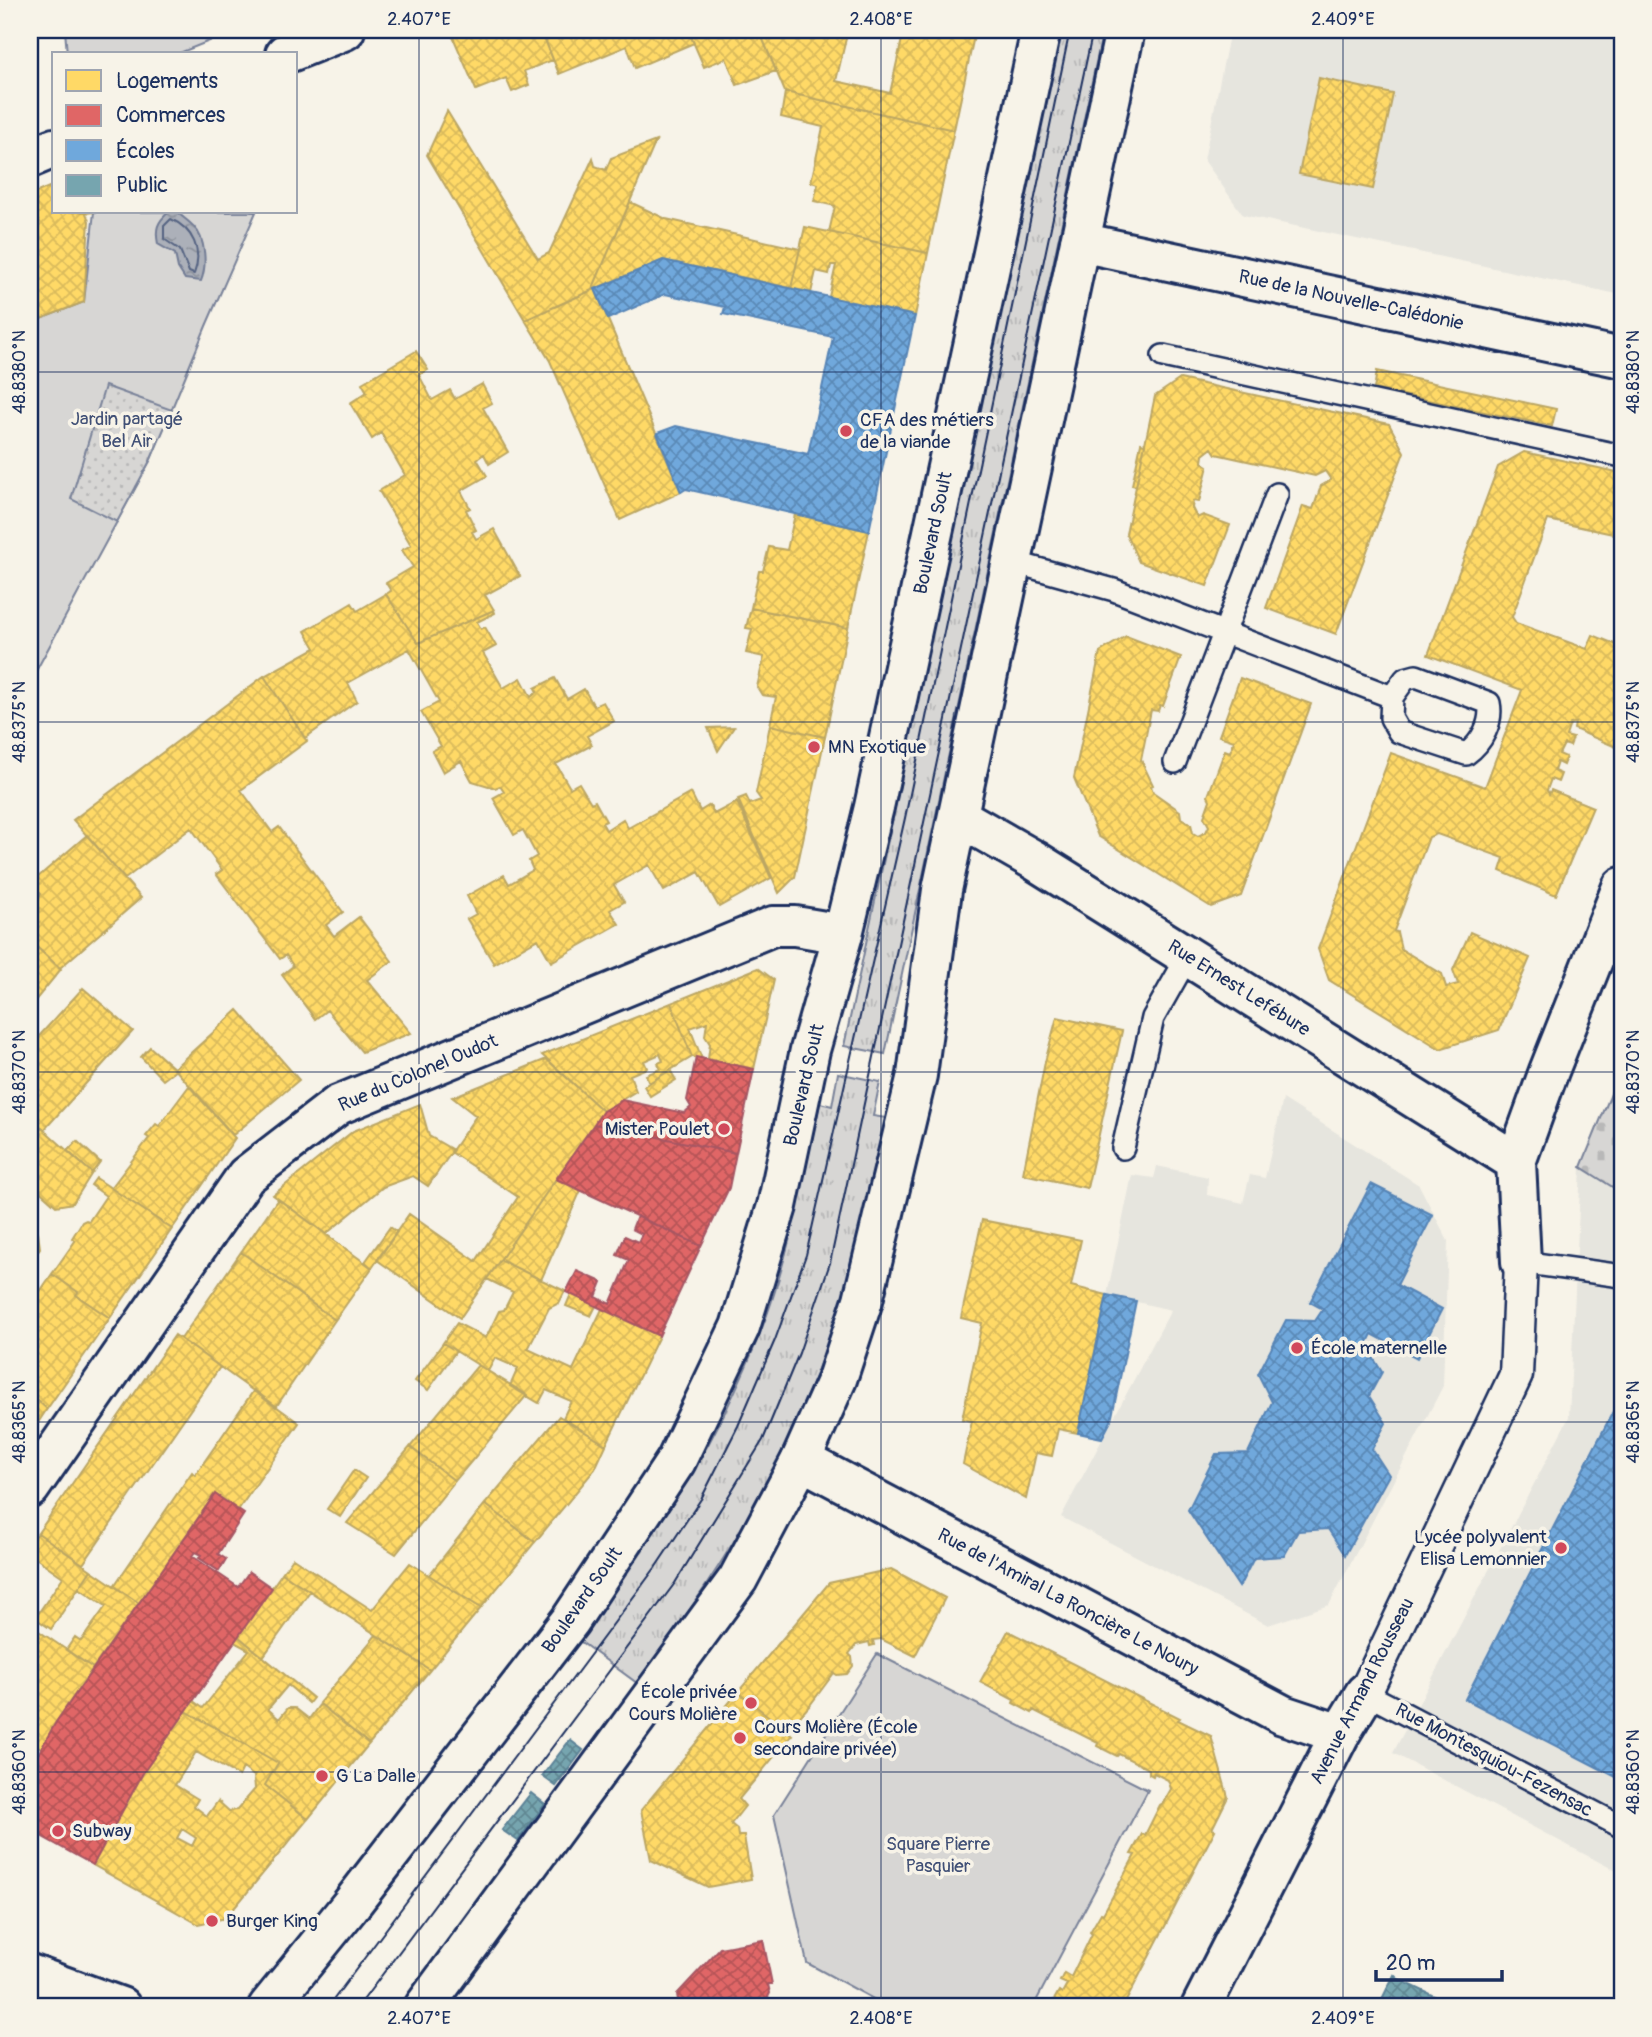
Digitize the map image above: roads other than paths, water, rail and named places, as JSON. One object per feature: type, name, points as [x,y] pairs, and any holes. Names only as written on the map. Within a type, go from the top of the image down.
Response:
[{"type":"main road","points":[[290,52],[345,30]]},
{"type":"main road","name":"Boulevard Soult","points":[[268,2007],[350,1906],[570,1621],[676,1461],[740,1327],[777,1206],[810,1049],[843,934],[877,794],[1041,30]]},
{"type":"main road","points":[[424,2007],[738,1579],[801,1460],[837,1379],[863,1300],[917,1075],[942,890],[1125,30]]},
{"type":"main road","points":[[30,158],[52,149]]},
{"type":"main road","name":"Rue de la Nouvelle-Calédonie","points":[[1080,242],[1622,358]]},
{"type":"main road","name":"Rue Ernest Lefébure","points":[[959,817],[1034,860],[1516,1162]]},
{"type":"main road","points":[[1516,1162],[1622,887]]},
{"type":"main road","name":"Rue du Colonel Oudot","points":[[30,1488],[246,1175],[338,1105],[773,926],[795,926],[843,934]]},
{"type":"main road","name":"Avenue Armand Rousseau","points":[[1516,1162],[1521,1262]]},
{"type":"main road","name":"Rue de l'Amiral La Roncière Le Noury","points":[[801,1460],[1283,1715],[1340,1734]]},
{"type":"main road","name":"Avenue Armand Rousseau","points":[[1202,2007],[1340,1734],[1365,1693]]},
{"type":"main road","points":[[30,1974],[121,2007]]},
{"type":"main road","points":[[30,1996],[45,2007]]},
{"type":"street","name":"Avenue Armand Rousseau","points":[[1365,1693],[1516,1375],[1521,1262]]},
{"type":"lane","points":[[1163,356],[1622,456]]},
{"type":"lane","points":[[1175,762],[1277,494]]},
{"type":"lane","points":[[1013,562],[1114,590],[1392,697]]},
{"type":"lane","points":[[1416,676],[1489,703],[1491,714],[1479,746],[1466,754],[1399,732],[1391,718],[1392,697],[1405,679],[1416,676]]},
{"type":"lane","points":[[1123,1147],[1153,1018],[1188,956]]},
{"type":"lane","points":[[1521,1262],[1622,1276]]},
{"type":"lane","name":"Rue Montesquiou-Fezensac","points":[[1365,1693],[1622,1827]]},
{"type":"water","points":[[167,214],[179,214],[198,232],[205,260],[201,281],[185,279],[178,268],[175,254],[158,244],[158,226]]},
{"type":"tram line","points":[[328,2007],[655,1568],[701,1499],[738,1426],[775,1340],[806,1255],[905,818],[1070,30]]},
{"type":"tram line","points":[[358,2007],[675,1583],[763,1440],[799,1353],[830,1263],[1093,30]]},
{"type":"place","name":"CFA des métiers de la viande","points":[[846,431]]},
{"type":"place","name":"MN Exotique","points":[[814,747]]},
{"type":"place","name":"Mister Poulet","points":[[724,1129]]},
{"type":"place","name":"École maternelle","points":[[1297,1348]]},
{"type":"place","name":"Lycée polyvalent Elisa Lemonnier","points":[[1561,1548]]},
{"type":"place","name":"École privée Cours Molière","points":[[751,1703]]},
{"type":"place","name":"Cours Molière (École secondaire privée)","points":[[740,1738]]},
{"type":"place","name":"G La Dalle","points":[[322,1776]]},
{"type":"place","name":"Subway","points":[[58,1831]]},
{"type":"place","name":"Burger King","points":[[212,1921]]},
{"type":"park label","name":"Jardin partagé Bel Air","points":[[127,430]]},
{"type":"park label","name":"Square Pierre Pasquier","points":[[938,1855]]}]
